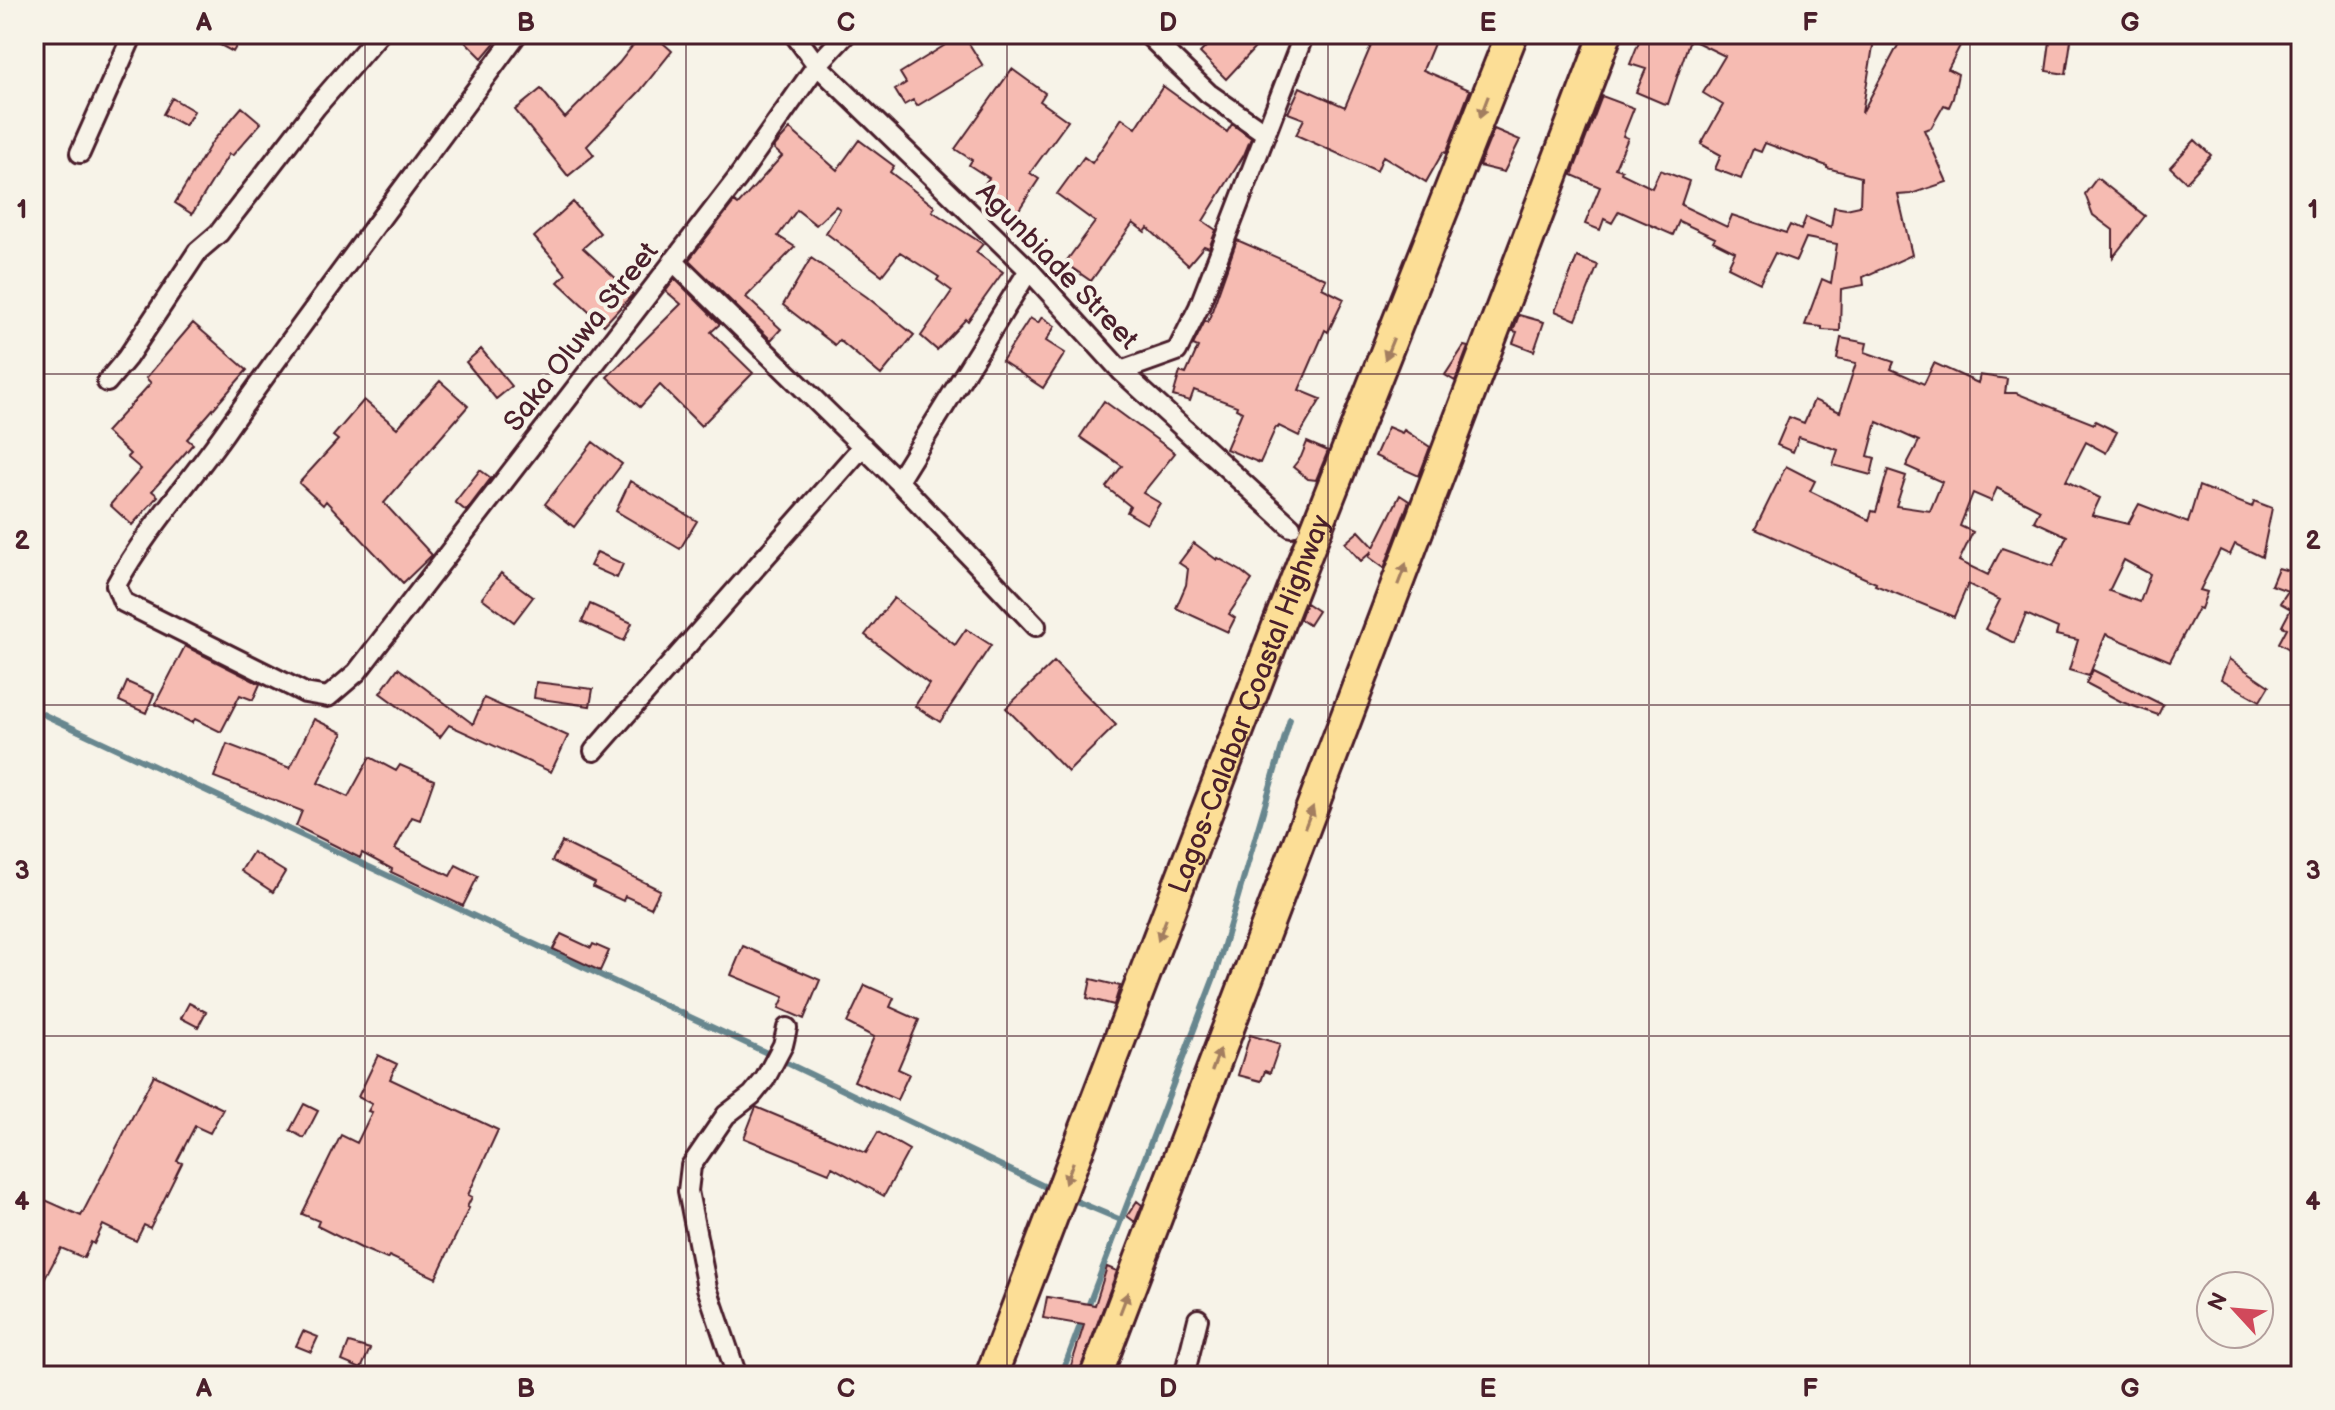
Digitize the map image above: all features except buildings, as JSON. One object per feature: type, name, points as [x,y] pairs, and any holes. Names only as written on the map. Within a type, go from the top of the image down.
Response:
[{"type":"highway","name":"Lagos-Calabar Coastal Highway","points":[[991,1376],[1281,618],[1512,34]]},
{"type":"highway","points":[[1096,1376],[1606,34]]},
{"type":"street","points":[[80,153],[133,34]]},
{"type":"street","points":[[107,382],[127,358],[198,251],[219,233],[316,107],[379,34]]},
{"type":"street","name":"Saka Oluwa Street","points":[[517,34],[335,277],[130,560],[116,585],[123,602],[305,693],[328,697],[357,672],[737,179],[817,65],[846,34]]},
{"type":"street","name":"Agunbiade Street","points":[[794,34],[817,65],[1029,270],[1121,371],[1291,527]]},
{"type":"street","points":[[1147,34],[1208,93],[1265,133]]},
{"type":"street","points":[[1121,371],[1177,351],[1199,307],[1304,34]]},
{"type":"street","points":[[673,261],[898,481],[1036,626]]},
{"type":"street","points":[[898,481],[1029,270]]},
{"type":"street","points":[[594,751],[863,446]]},
{"type":"street","points":[[737,1376],[707,1288],[688,1191],[691,1166],[726,1115],[752,1095],[765,1079],[783,1045],[787,1028]]},
{"type":"street","points":[[1184,1376],[1198,1319]]},
{"type":"waterway","points":[[34,710],[767,1053]]},
{"type":"waterway","points":[[1087,1309],[1216,972],[1290,719]]},
{"type":"waterway","points":[[789,1064],[1052,1190]]},
{"type":"waterway","points":[[1069,1198],[1121,1220]]},
{"type":"waterway","points":[[1061,1376],[1082,1320]]}]
